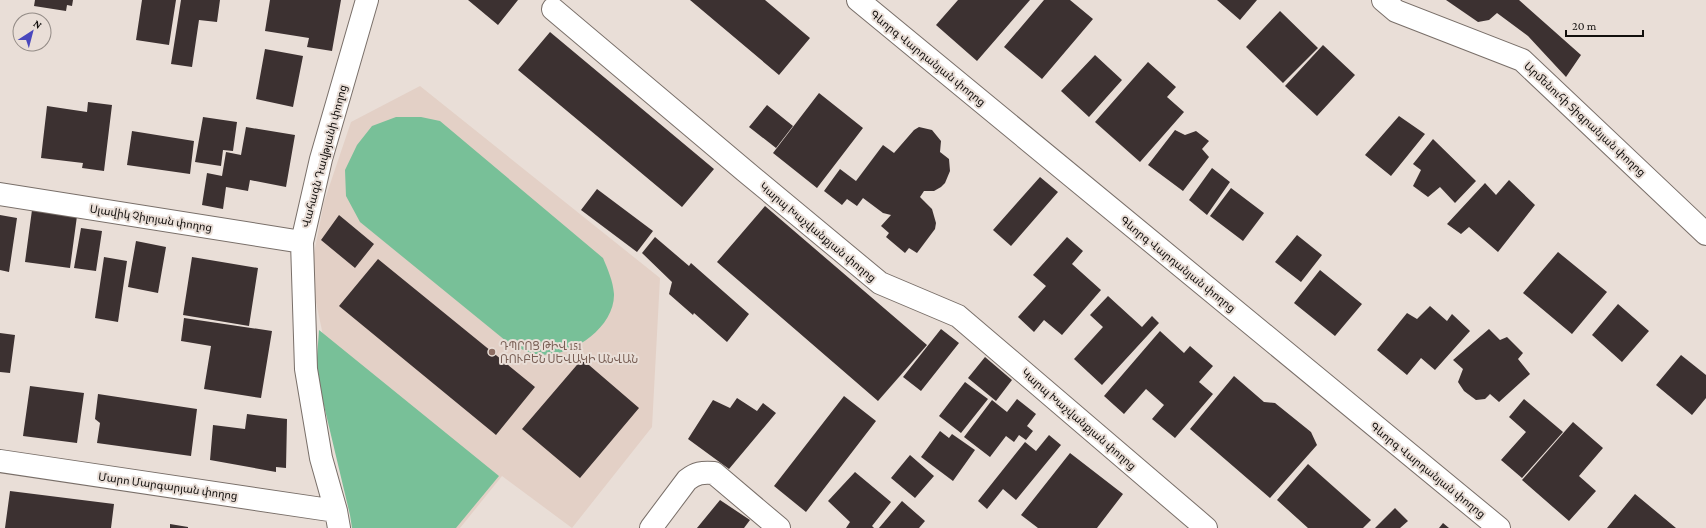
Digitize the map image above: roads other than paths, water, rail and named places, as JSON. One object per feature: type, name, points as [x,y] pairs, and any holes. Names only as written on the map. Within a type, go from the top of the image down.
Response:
[{"type":"street","name":"Վահագն Դավթյանի փողոց","points":[[337,520],[321,458],[306,369],[302,242],[321,159],[367,0]]},
{"type":"street","name":"Գևորգ Վարդանյան փողոց","points":[[858,0],[1498,528]]},
{"type":"street","name":"Արմենուհի Տիգրանյան փողոց","points":[[1383,0],[1396,12],[1522,60],[1706,234]]},
{"type":"street","name":"Կարպ Խաչվանքյան փողոց","points":[[553,9],[880,283],[958,316],[1206,528]]},
{"type":"street","name":"Սլավիկ Չիլոյան փողոց","points":[[0,194],[302,242]]},
{"type":"street","name":"Մարո Մարգարյան փողոց","points":[[0,461],[337,520]]},
{"type":"street","points":[[651,528],[687,480],[695,474],[702,472],[714,473],[779,528]]},
{"type":"place","name":"ԴՊՐՈՑ ԹԻՎ 151 ՌՈՒԲԵՆ ՍԵՎԱԿԻ ԱՆՎԱՆ","points":[[492,352]]}]
